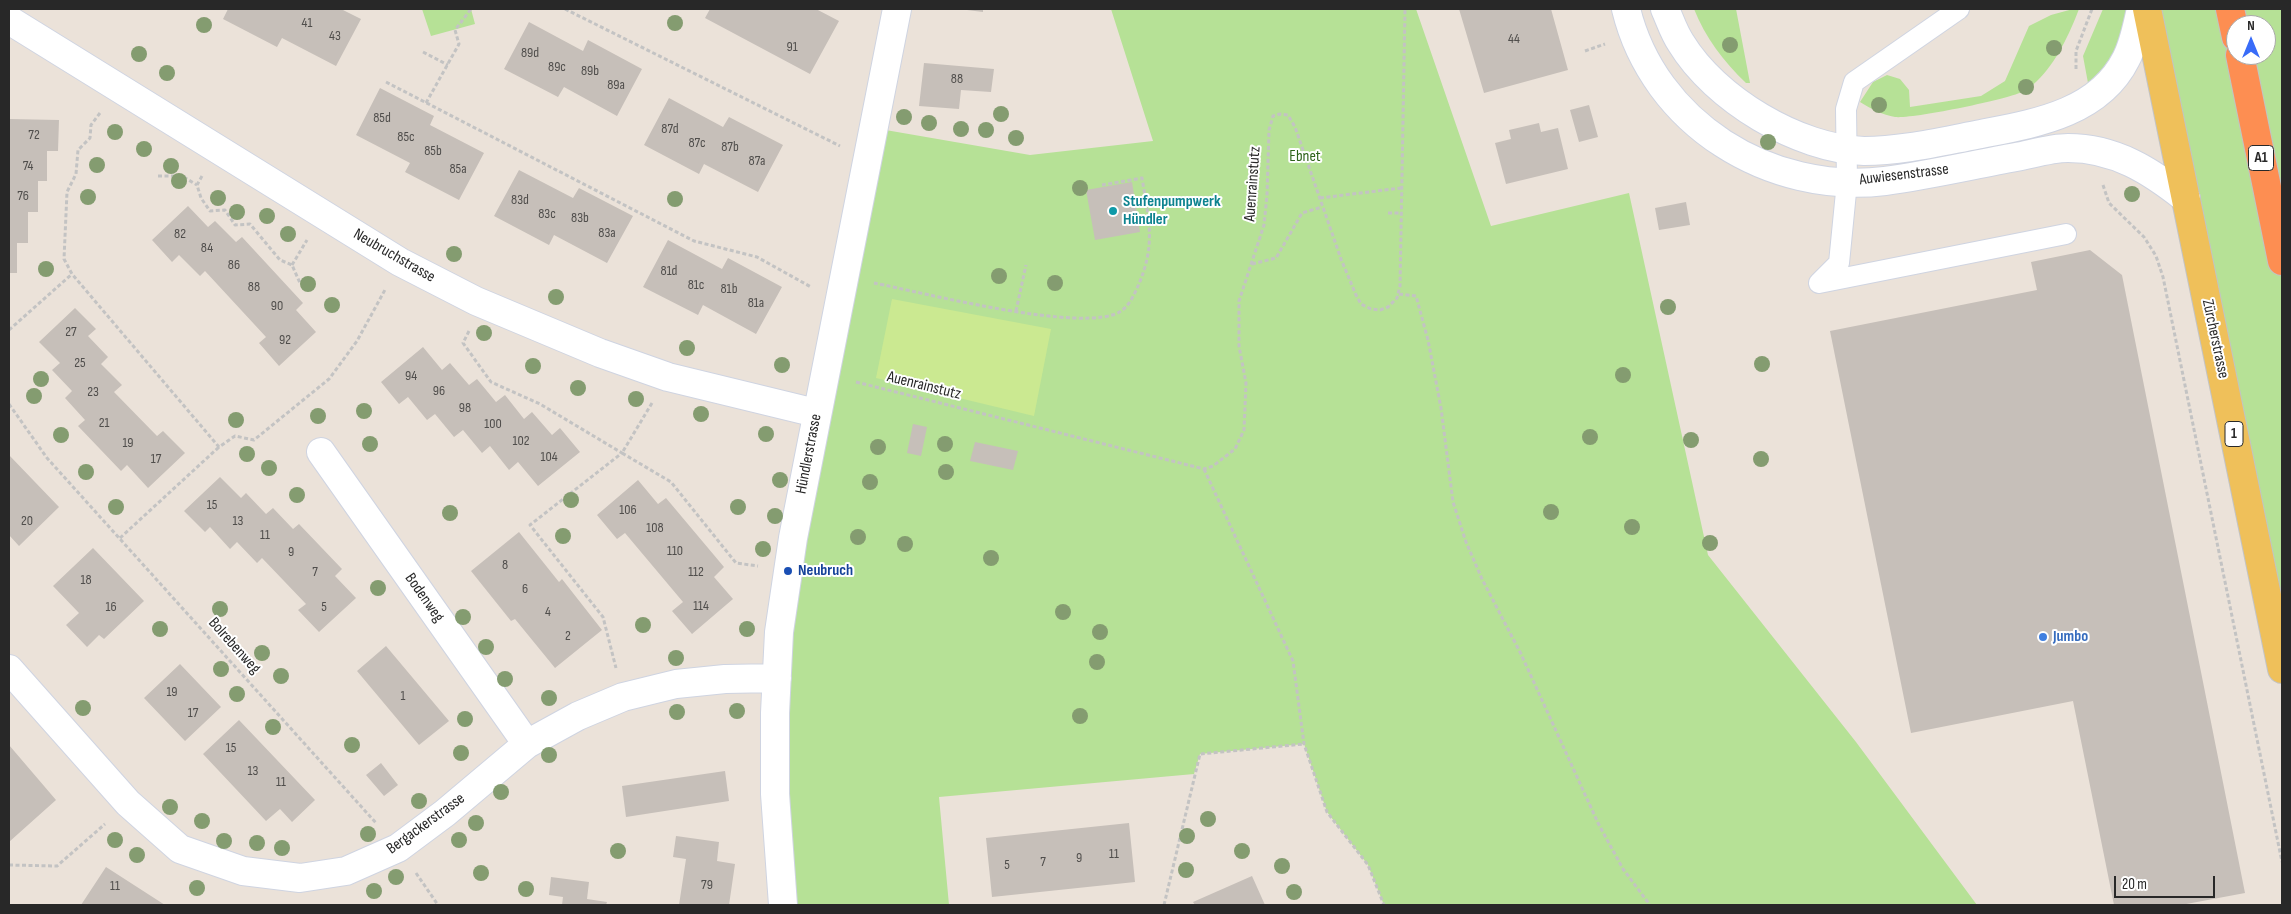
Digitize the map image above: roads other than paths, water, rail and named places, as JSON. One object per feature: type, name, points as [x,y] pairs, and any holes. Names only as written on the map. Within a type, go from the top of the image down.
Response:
[{"type":"highway","name":"A1","points":[[2242,65],[2282,261]]},
{"type":"main road","name":"Zürcherstrasse","points":[[2148,9],[2282,669]]},
{"type":"street","name":"Hündlerstrasse","points":[[783,905],[775,794],[775,713],[779,632],[792,538],[895,9]]},
{"type":"street","name":"Auwiesenstrasse","points":[[1626,9],[1647,64],[1675,103],[1703,130],[1746,158],[1772,168],[1796,176],[1847,182],[1883,181],[1937,173],[2067,148],[2094,151],[2127,159],[2156,175],[2186,199]]},
{"type":"street","name":"Auwiesenstrasse","points":[[1666,9],[1681,44],[1711,80],[1726,93],[1798,136],[1848,150],[1883,150],[1933,144],[2032,124],[2072,110],[2096,94],[2118,73],[2130,48],[2141,9]]},
{"type":"street","name":"Neubruchstrasse","points":[[9,20],[400,262],[476,301],[600,353],[668,377],[816,413]]},
{"type":"street","name":"Bodenweg","points":[[321,452],[527,744]]},
{"type":"street","name":"Bergackerstrasse","points":[[9,669],[128,803],[180,849],[244,872],[300,878],[346,872],[398,848],[445,813],[527,744],[578,716],[623,697],[684,683],[724,679],[777,678]]},
{"type":"lane","points":[[1959,9],[1854,82],[1846,109],[1847,182],[1840,263],[1819,283],[2066,234]]},
{"type":"place","name":"Stufenpumpwerk Hündler","points":[[1113,211]]},
{"type":"place","name":"Neubruch","points":[[788,571]]},
{"type":"place","name":"Jumbo","points":[[2043,637]]},
{"type":"park label","name":"Ebnet","points":[[1305,157]]}]
